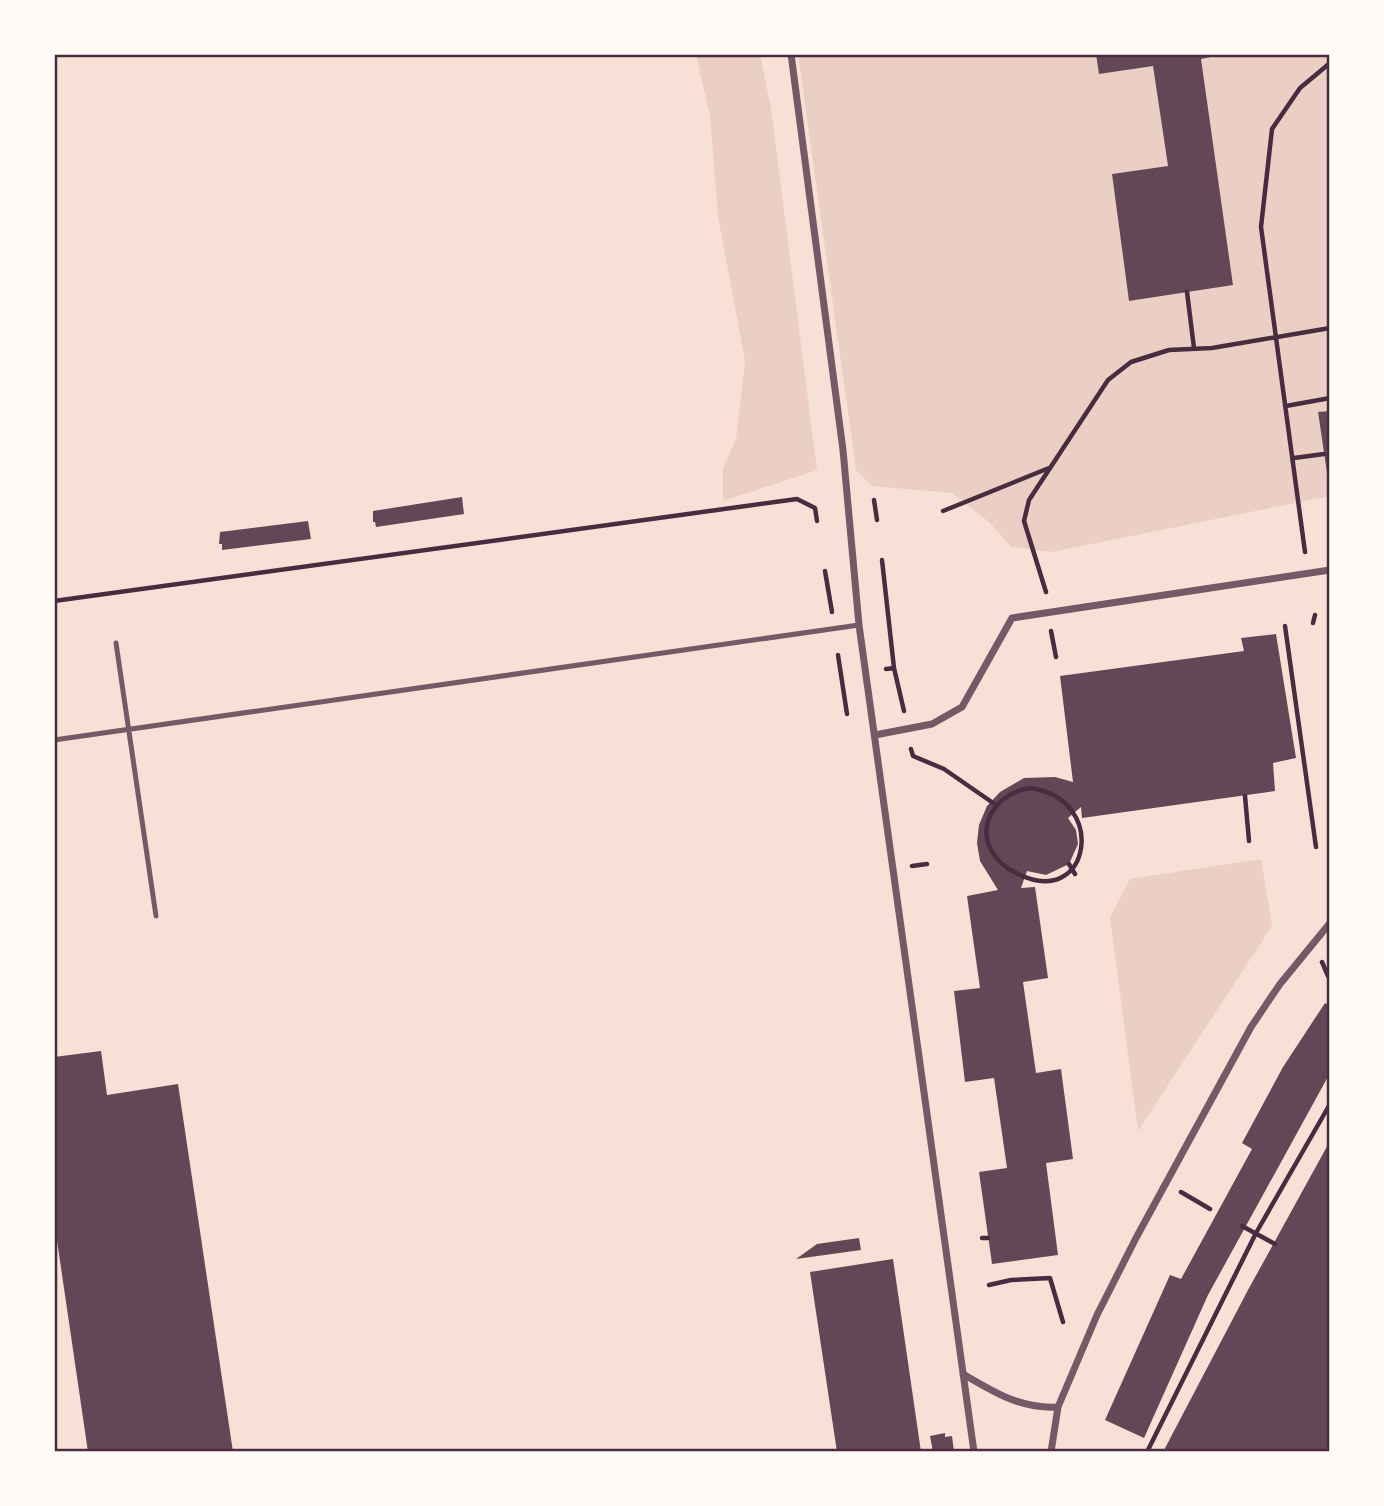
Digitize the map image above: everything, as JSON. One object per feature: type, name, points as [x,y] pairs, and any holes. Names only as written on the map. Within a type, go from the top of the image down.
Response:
[{"type":"street","points":[[791,54],[843,450],[859,625],[974,1452]]},
{"type":"street","points":[[875,735],[932,724],[961,707],[1012,618],[1330,570]]},
{"type":"street","points":[[1051,1452],[1058,1407],[1120,1269],[1251,1027],[1280,984],[1330,923]]},
{"type":"street","points":[[963,1374],[1009,1400],[1035,1408],[1058,1407]]},
{"type":"lane","points":[[54,740],[859,625]]},
{"type":"lane","points":[[116,643],[156,916]]},
{"type":"path","points":[[1305,552],[1261,227],[1272,129],[1300,88],[1330,63]]},
{"type":"path","points":[[1187,292],[1194,348]]},
{"type":"path","points":[[1046,592],[1024,521],[1029,500],[1108,380],[1131,362],[1169,350],[1277,338],[1330,328]]},
{"type":"path","points":[[1286,406],[1330,398]]},
{"type":"path","points":[[1294,458],[1324,454]]},
{"type":"path","points":[[943,511],[1027,480],[1050,468]]},
{"type":"path","points":[[54,601],[797,499],[815,508],[817,521]]},
{"type":"path","points":[[874,500],[877,520]]},
{"type":"path","points":[[882,560],[894,668],[906,717]]},
{"type":"path","points":[[825,571],[833,623]]},
{"type":"path","points":[[1314,623],[1315,615]]},
{"type":"path","points":[[1285,626],[1316,847]]},
{"type":"path","points":[[1051,631],[1056,657]]},
{"type":"path","points":[[838,654],[847,714]]},
{"type":"path","points":[[886,669],[894,668]]},
{"type":"path","points":[[913,756],[944,769],[996,805]]},
{"type":"path","points":[[1018,789],[1041,789],[1055,795],[1074,814],[1082,829],[1084,843],[1073,869],[1062,877],[1036,881],[1002,864],[992,852],[987,831],[996,805],[1018,789]]},
{"type":"path","points":[[1245,796],[1249,841]]},
{"type":"path","points":[[912,866],[927,864]]},
{"type":"path","points":[[1147,1452],[1256,1233],[1330,1104]]},
{"type":"path","points":[[1197,1200],[1210,1209]]},
{"type":"path","points":[[1242,1226],[1275,1244]]},
{"type":"path","points":[[989,1285],[998,1281],[1050,1278],[1063,1322]]},
{"type":"shaded area","points":[[696,54],[760,54],[771,108],[817,470],[723,501],[723,468],[736,439],[745,361],[718,216],[710,116]]},
{"type":"shaded area","points":[[798,54],[1096,54],[1153,66],[1168,166],[1112,174],[1129,301],[1233,285],[1201,59],[1238,54],[1330,54],[1330,411],[1318,413],[1330,496],[1052,552],[1011,547],[989,522],[952,493],[872,486],[856,470]]},
{"type":"shaded area","points":[[1261,859],[1272,926],[1138,1131],[1110,917],[1130,879]]},
{"type":"building","points":[[1096,54],[1226,54],[1201,59],[1233,285],[1129,301],[1112,174],[1168,166],[1153,66],[1099,74]]},
{"type":"building","points":[[1330,411],[1330,480],[1328,480],[1318,412]]},
{"type":"building","points":[[462,497],[464,514],[376,527],[373,522],[373,511]]},
{"type":"building","points":[[308,521],[311,539],[222,550],[222,544],[219,544],[220,532]]},
{"type":"building","points":[[1276,634],[1296,758],[1273,763],[1275,791],[1082,818],[1081,807],[1068,818],[1076,830],[1078,844],[1069,864],[1046,875],[1027,871],[1021,888],[1035,887],[1048,978],[1023,982],[1036,1073],[1061,1069],[1073,1159],[1046,1163],[1058,1255],[992,1264],[979,1172],[1007,1168],[994,1078],[965,1082],[954,991],[980,988],[967,896],[998,890],[980,861],[977,843],[979,825],[987,806],[1000,792],[1024,778],[1055,777],[1073,782],[1060,676],[1244,651],[1241,638]]},
{"type":"building","points":[[1325,1003],[1330,1006],[1330,1073],[1208,1295],[1144,1438],[1105,1420],[1170,1275],[1181,1279],[1252,1149],[1242,1143],[1283,1067]]},
{"type":"building","points":[[101,1051],[107,1095],[178,1084],[233,1452],[88,1452],[54,1220],[54,1057]]},
{"type":"building","points":[[1330,1141],[1330,1452],[1163,1452],[1248,1290]]},
{"type":"building","points":[[859,1238],[861,1250],[796,1259],[817,1244]]},
{"type":"building","points":[[893,1259],[921,1452],[837,1452],[810,1272]]},
{"type":"building","points":[[945,1433],[945,1437],[952,1436],[954,1452],[933,1452],[930,1436]]}]
